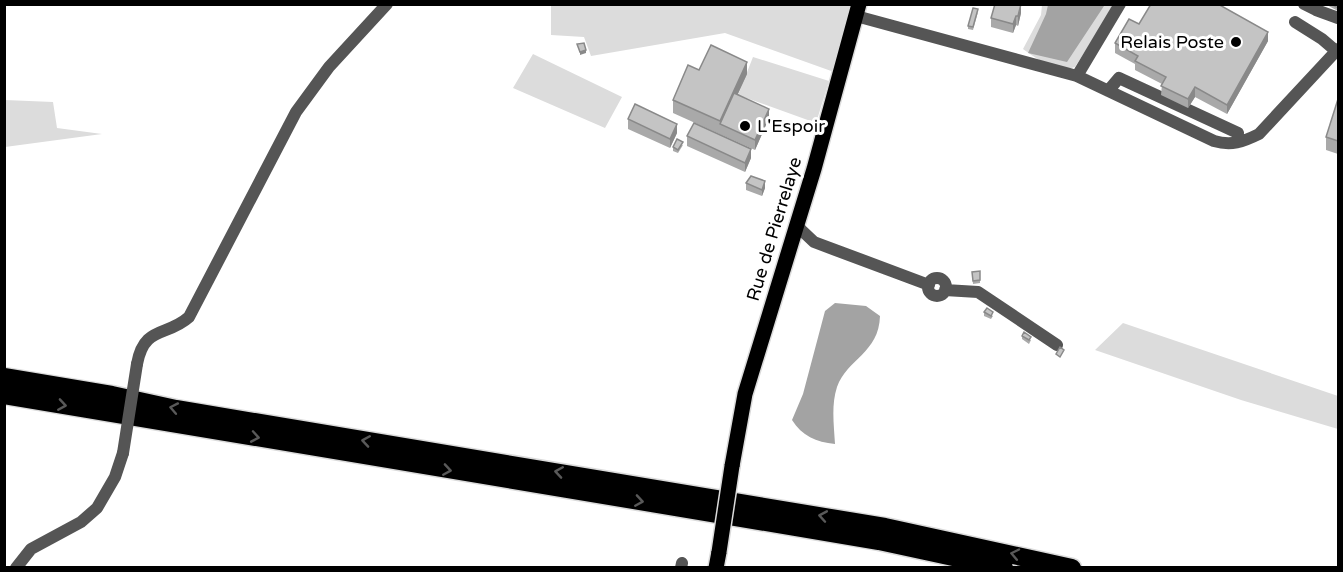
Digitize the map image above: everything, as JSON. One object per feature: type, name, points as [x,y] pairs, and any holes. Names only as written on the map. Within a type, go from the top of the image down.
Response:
[{"type":"highway","points":[[4,376],[199,413],[885,527],[1072,567]]},
{"type":"highway","points":[[4,395],[879,541],[1004,567]]},
{"type":"main road","name":"Rue de Pierrelaye","points":[[716,567],[745,394],[857,10]]},
{"type":"street","points":[[15,567],[31,549],[81,522],[97,508],[115,477],[123,453],[139,353],[149,338],[165,328],[184,322],[189,317],[296,112],[329,67],[387,4]]},
{"type":"street","points":[[1077,76],[1120,4]]},
{"type":"street","points":[[857,10],[1077,76],[1214,141],[1226,144],[1235,144],[1251,138],[1264,129],[1337,50],[1294,22]]},
{"type":"street","points":[[1108,91],[1119,78],[1238,133]]},
{"type":"street","points":[[796,225],[814,242],[929,285],[932,294],[942,295],[945,290],[978,291],[1057,345]]},
{"type":"street","points":[[790,246],[814,242]]},
{"type":"shaded area","points":[[551,5],[859,5],[834,72],[725,33],[591,56],[584,37],[551,35]]},
{"type":"shaded area","points":[[1042,5],[1112,5],[1075,67],[1061,69],[1054,67],[1023,49],[1041,15]]},
{"type":"shaded area","points":[[1048,5],[1104,6],[1067,62],[1028,53]]},
{"type":"shaded area","points":[[533,54],[622,97],[605,128],[513,88]]},
{"type":"shaded area","points":[[753,57],[829,81],[816,123],[738,95]]},
{"type":"shaded area","points":[[5,100],[53,102],[57,128],[102,134],[5,147]]},
{"type":"shaded area","points":[[835,303],[866,306],[880,316],[874,339],[848,369],[837,387],[833,408],[835,444],[810,437],[792,420],[803,394],[825,311]]},
{"type":"shaded area","points":[[1123,323],[1338,396],[1338,429],[1241,400],[1095,350]]},
{"type":"building","points":[[995,4],[1021,4],[1013,24],[991,18]]},
{"type":"building","points":[[1151,4],[1218,4],[1268,32],[1227,105],[1195,87],[1188,99],[1161,86],[1166,77],[1135,61],[1138,56],[1115,43],[1129,19],[1139,24]]},
{"type":"building","points":[[973,8],[978,9],[973,27],[968,26]]},
{"type":"building","points":[[584,43],[586,50],[580,52],[577,44]]},
{"type":"building","points":[[711,45],[747,62],[720,121],[673,100],[688,65],[699,70]]},
{"type":"building","name":"L'Espoir","points":[[734,93],[769,109],[755,140],[720,124]]},
{"type":"building","points":[[1338,99],[1338,141],[1326,137]]},
{"type":"building","points":[[635,104],[677,124],[670,139],[628,119]]},
{"type":"building","points":[[694,123],[751,149],[745,163],[687,136]]},
{"type":"building","points":[[677,139],[683,142],[678,150],[673,147]]},
{"type":"building","points":[[751,176],[765,181],[762,190],[746,183]]},
{"type":"building","points":[[980,271],[980,280],[973,281],[972,272]]},
{"type":"building","points":[[987,308],[993,312],[991,316],[984,312]]},
{"type":"building","points":[[1024,332],[1031,337],[1029,340],[1022,336]]},
{"type":"building","points":[[1060,347],[1064,350],[1060,357],[1056,354]]},
{"type":"place","name":"Relais Poste","points":[[1236,42]]},
{"type":"place","name":"L'Espoir","points":[[745,126]]}]
